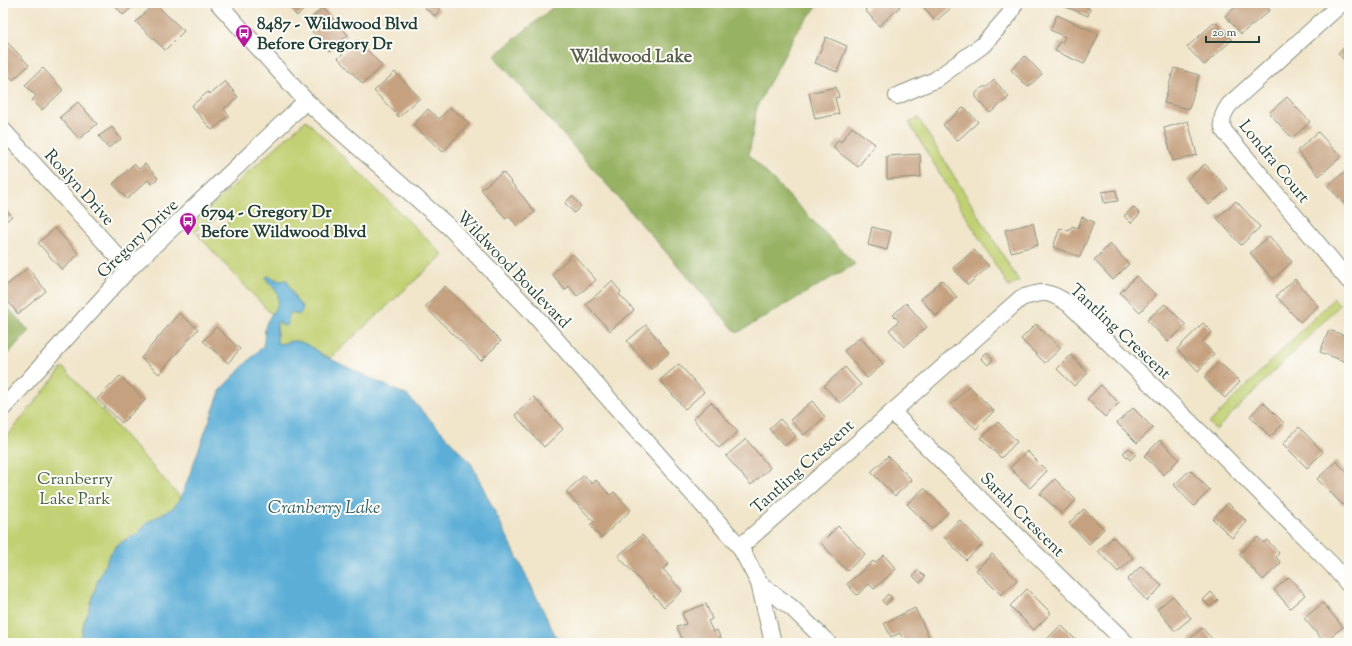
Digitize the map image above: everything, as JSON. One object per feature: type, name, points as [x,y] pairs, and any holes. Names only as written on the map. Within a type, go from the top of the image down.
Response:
[{"type":"street","name":"Wildwood Boulevard","points":[[218,3],[306,101],[448,226],[530,310],[740,547],[759,583],[772,643]]},
{"type":"street","points":[[897,96],[935,80],[983,44],[1009,15],[1015,3]]},
{"type":"street","name":"Londra Court","points":[[1342,3],[1229,105],[1224,113],[1221,124],[1224,131],[1349,281]]},
{"type":"street","name":"Gregory Drive","points":[[3,408],[130,269],[306,101]]},
{"type":"street","name":"Roslyn Drive","points":[[3,130],[130,269]]},
{"type":"street","name":"Tantling Crescent","points":[[740,547],[1021,298],[1039,293],[1054,294],[1069,304],[1203,435],[1326,559],[1349,585]]},
{"type":"street","name":"Sarah Crescent","points":[[892,412],[1126,643]]},
{"type":"street","name":"Wildwood Boulevard","points":[[759,583],[792,608],[828,643]]},
{"type":"green space","points":[[558,3],[820,3],[799,28],[757,106],[749,155],[855,264],[737,333],[494,56]]},
{"type":"green space","points":[[918,118],[1019,281],[1009,287],[909,123]]},
{"type":"green space","points":[[306,120],[443,255],[330,358],[301,342],[293,341],[277,343],[277,322],[279,321],[281,325],[288,325],[288,318],[291,313],[292,312],[298,315],[302,306],[296,300],[287,280],[280,281],[268,276],[266,279],[278,295],[277,307],[271,314],[197,234],[211,235],[214,229],[225,226],[229,221],[228,218],[216,213],[214,221],[200,225],[198,230],[195,232],[189,226]]},
{"type":"green space","points":[[1334,298],[1340,305],[1216,430],[1209,423]]},
{"type":"green space","points":[[3,302],[29,331],[3,359]]},
{"type":"green space","name":"Cranberry Lake Park","points":[[63,367],[181,498],[173,508],[146,523],[137,535],[130,537],[117,545],[110,554],[98,580],[89,611],[84,620],[80,643],[3,643],[3,441]]},
{"type":"water","name":"Cranberry Lake","points":[[268,276],[280,281],[287,280],[296,300],[303,308],[298,315],[292,312],[289,315],[287,326],[283,326],[279,321],[277,322],[277,343],[283,344],[297,341],[305,344],[312,347],[322,355],[408,396],[471,463],[559,643],[80,643],[85,620],[98,580],[110,554],[117,545],[130,537],[137,535],[146,523],[173,508],[181,498],[221,389],[263,346],[266,324],[278,303],[278,295],[267,279],[266,277]]},
{"type":"building","points":[[113,3],[137,3],[123,15]]},
{"type":"building","points":[[154,3],[184,31],[165,50],[136,22]]},
{"type":"building","points":[[286,3],[311,3],[297,16]]},
{"type":"building","points":[[429,3],[433,3],[440,10],[435,16],[425,8]]},
{"type":"building","points":[[873,3],[896,3],[900,7],[879,26],[865,10]]},
{"type":"building","points":[[920,3],[948,3],[952,7],[936,21]]},
{"type":"building","points":[[1063,3],[1090,3],[1087,8],[1090,9],[1088,16],[1064,6]]},
{"type":"building","points":[[1240,3],[1264,3],[1270,10],[1241,34],[1225,16]]},
{"type":"building","points":[[323,7],[348,35],[330,51],[305,24]]},
{"type":"building","points":[[1057,15],[1099,34],[1084,64],[1055,51],[1059,42],[1062,43],[1065,37],[1050,30]]},
{"type":"building","points":[[1215,22],[1232,40],[1204,65],[1187,47]]},
{"type":"building","points":[[826,37],[847,46],[837,72],[815,63]]},
{"type":"building","points":[[358,40],[382,66],[363,84],[338,58]]},
{"type":"building","points":[[7,42],[29,65],[13,80],[3,69],[3,45]]},
{"type":"building","points":[[1349,43],[1349,66],[1338,53]]},
{"type":"building","points":[[1025,56],[1042,74],[1028,87],[1011,70]]},
{"type":"building","points":[[43,68],[63,90],[42,110],[32,100],[36,96],[25,85]]},
{"type":"building","points":[[1174,68],[1199,75],[1189,109],[1164,103]]},
{"type":"building","points":[[395,72],[420,98],[399,117],[374,91]]},
{"type":"building","points":[[994,80],[1009,97],[990,113],[976,97],[976,93],[983,87],[987,87]]},
{"type":"building","points":[[225,81],[238,97],[224,109],[229,116],[212,130],[191,106],[208,92],[210,94]]},
{"type":"building","points":[[836,87],[839,97],[835,98],[839,114],[815,119],[809,93]]},
{"type":"building","points":[[1287,97],[1310,122],[1292,138],[1269,113]]},
{"type":"building","points":[[78,102],[97,124],[79,139],[60,117]]},
{"type":"building","points":[[450,107],[469,123],[443,152],[413,125],[428,109],[439,119]]},
{"type":"building","points":[[964,107],[978,122],[957,141],[943,125]]},
{"type":"building","points":[[1188,121],[1197,155],[1173,161],[1164,128]]},
{"type":"building","points":[[112,127],[121,139],[108,148],[99,136]]},
{"type":"building","points":[[852,127],[875,144],[858,167],[833,148],[838,140],[841,142]]},
{"type":"building","points":[[1318,132],[1341,157],[1319,176],[1297,151]]},
{"type":"building","points":[[920,154],[921,177],[887,179],[887,156]]},
{"type":"building","points":[[134,164],[139,169],[145,164],[158,178],[152,184],[148,180],[127,199],[113,184]]},
{"type":"building","points":[[1205,164],[1228,189],[1209,205],[1187,180]]},
{"type":"building","points":[[1349,168],[1349,209],[1328,186]]},
{"type":"building","points":[[503,172],[535,212],[517,226],[509,216],[506,219],[481,189]]},
{"type":"building","points":[[1116,190],[1118,201],[1104,203],[1102,192]]},
{"type":"building","points":[[572,196],[581,206],[574,213],[565,203]]},
{"type":"building","points":[[1236,201],[1260,227],[1241,245],[1217,218]]},
{"type":"building","points":[[3,207],[12,216],[3,224]]},
{"type":"building","points":[[1133,207],[1140,214],[1131,223],[1124,216]]},
{"type":"building","points":[[1082,217],[1094,222],[1080,257],[1053,247],[1060,228],[1069,231],[1072,226],[1078,228]]},
{"type":"building","points":[[1033,223],[1038,245],[1011,252],[1005,230]]},
{"type":"building","points":[[872,227],[891,232],[887,250],[868,245]]},
{"type":"building","points":[[55,228],[79,254],[62,270],[38,243]]},
{"type":"building","points":[[1269,236],[1292,262],[1273,279],[1250,253]]},
{"type":"building","points":[[1110,244],[1129,264],[1113,280],[1094,260]]},
{"type":"building","points":[[974,250],[989,266],[968,285],[953,268]]},
{"type":"building","points":[[573,254],[596,280],[577,296],[569,286],[565,290],[552,274]]},
{"type":"building","points":[[28,268],[46,291],[18,314],[3,295],[3,288]]},
{"type":"building","points":[[1136,276],[1156,295],[1140,312],[1120,293]]},
{"type":"building","points":[[1295,279],[1318,306],[1300,322],[1276,296]]},
{"type":"building","points":[[942,280],[957,297],[936,316],[921,299]]},
{"type":"building","points":[[612,281],[621,292],[619,294],[634,310],[610,331],[586,304]]},
{"type":"building","points":[[445,286],[501,341],[481,361],[425,307]]},
{"type":"building","points":[[906,303],[927,327],[904,347],[889,330],[899,321],[893,315]]},
{"type":"building","points":[[1165,304],[1186,325],[1168,342],[1147,320]]},
{"type":"building","points":[[179,313],[198,329],[159,374],[141,358]]},
{"type":"building","points":[[1203,323],[1212,332],[1202,342],[1214,354],[1198,371],[1177,349]]},
{"type":"building","points":[[1036,324],[1061,348],[1045,363],[1021,339]]},
{"type":"building","points":[[646,325],[669,353],[651,369],[627,341]]},
{"type":"building","points":[[216,327],[240,349],[228,363],[203,341]]},
{"type":"building","points":[[1329,330],[1349,337],[1349,363],[1320,352]]},
{"type":"building","points":[[860,337],[883,364],[867,378],[844,351]]},
{"type":"building","points":[[987,352],[993,359],[988,365],[981,358]]},
{"type":"building","points":[[1071,355],[1088,373],[1074,386],[1057,369]]},
{"type":"building","points":[[1219,362],[1240,382],[1225,398],[1204,378]]},
{"type":"building","points":[[679,364],[704,392],[685,409],[660,380]]},
{"type":"building","points":[[845,367],[861,385],[840,403],[824,386]]},
{"type":"building","points":[[120,376],[145,400],[122,423],[97,399]]},
{"type":"building","points":[[1101,385],[1119,403],[1105,417],[1087,399]]},
{"type":"building","points":[[969,386],[994,411],[976,429],[951,405]]},
{"type":"building","points":[[534,397],[563,429],[544,447],[515,415]]},
{"type":"building","points":[[812,401],[825,417],[804,435],[790,420]]},
{"type":"building","points":[[711,402],[738,432],[719,448],[693,419]]},
{"type":"building","points":[[1263,402],[1284,423],[1270,437],[1250,416]]},
{"type":"building","points":[[1133,408],[1153,428],[1137,443],[1117,423]]},
{"type":"building","points":[[780,419],[796,436],[785,446],[769,429]]},
{"type":"building","points":[[998,422],[1017,442],[1001,458],[981,438]]},
{"type":"building","points":[[1299,427],[1323,452],[1307,468],[1283,444]]},
{"type":"building","points":[[746,439],[770,468],[751,485],[726,456]]},
{"type":"building","points":[[1160,440],[1179,459],[1164,475],[1144,456]]},
{"type":"building","points":[[1129,448],[1136,454],[1130,460],[1123,453]]},
{"type":"building","points":[[1027,451],[1047,471],[1030,488],[1010,468]]},
{"type":"building","points":[[888,456],[912,480],[895,496],[871,472]]},
{"type":"building","points":[[1336,461],[1349,474],[1349,499],[1343,505],[1317,479]]},
{"type":"building","points":[[1190,470],[1210,490],[1194,506],[1174,485]]},
{"type":"building","points":[[584,475],[592,484],[596,480],[610,495],[614,492],[631,510],[601,538],[590,525],[594,522],[566,492]]},
{"type":"building","points":[[1055,479],[1076,500],[1062,514],[1040,494]]},
{"type":"building","points":[[924,488],[948,512],[932,529],[907,504]]},
{"type":"building","points":[[1228,503],[1247,522],[1232,538],[1213,519]]},
{"type":"building","points":[[1084,509],[1104,529],[1089,544],[1069,523]]},
{"type":"building","points":[[960,520],[983,544],[966,560],[943,536]]},
{"type":"building","points":[[838,526],[865,554],[847,571],[821,543]]},
{"type":"building","points":[[642,535],[669,564],[663,569],[682,591],[664,607],[618,556]]},
{"type":"building","points":[[1113,537],[1133,558],[1118,572],[1098,551]]},
{"type":"building","points":[[1258,537],[1264,543],[1267,540],[1279,553],[1276,557],[1281,563],[1263,580],[1239,554]]},
{"type":"building","points":[[992,554],[1017,580],[1001,595],[976,570]]},
{"type":"building","points":[[884,555],[896,569],[874,589],[869,584],[857,595],[847,584],[873,561],[875,563]]},
{"type":"building","points":[[1141,566],[1162,586],[1147,601],[1127,580]]},
{"type":"building","points":[[918,570],[925,577],[920,583],[913,576]]},
{"type":"building","points":[[1289,577],[1305,595],[1290,608],[1274,590]]},
{"type":"building","points":[[1027,589],[1051,613],[1034,630],[1010,606]]},
{"type":"building","points":[[1211,592],[1218,600],[1210,607],[1203,600]]},
{"type":"building","points":[[888,594],[892,598],[886,605],[882,601]]},
{"type":"building","points":[[1173,596],[1191,618],[1175,631],[1157,609]]},
{"type":"building","points":[[1323,603],[1343,627],[1324,642],[1304,618]]},
{"type":"building","points":[[706,604],[712,619],[708,621],[713,632],[717,630],[722,641],[716,643],[701,643],[701,641],[696,643],[684,643],[677,627],[686,624],[682,613]]},
{"type":"building","points":[[915,608],[932,643],[905,643],[900,633],[891,637],[884,623]]},
{"type":"building","points":[[1061,625],[1079,643],[1051,643],[1047,639]]},
{"type":"building","points":[[1202,628],[1216,643],[1186,643]]},
{"type":"place","name":"8487 - Wildwood Blvd Before Gregory Dr","points":[[244,48]]},
{"type":"place","name":"6794 - Gregory Dr Before Wildwood Blvd","points":[[188,236]]},
{"type":"district","name":"Wildwood Lake","points":[[631,56]]}]
